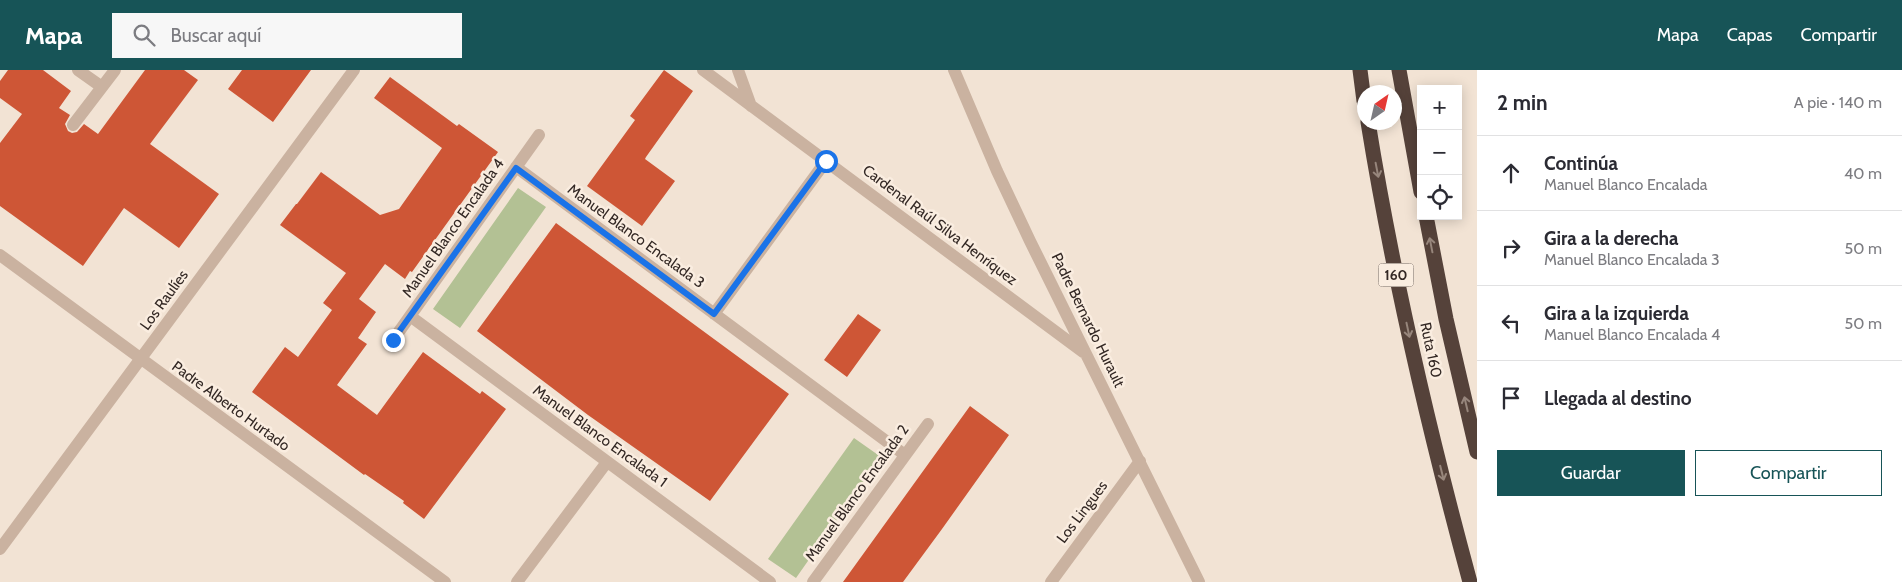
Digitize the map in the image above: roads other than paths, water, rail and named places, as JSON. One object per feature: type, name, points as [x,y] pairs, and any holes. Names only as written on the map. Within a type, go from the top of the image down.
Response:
[{"type":"highway","points":[[1360,70],[1362,85]]},
{"type":"highway","points":[[1399,70],[1418,175]]},
{"type":"highway","name":"Ruta 160","points":[[1369,130],[1397,279],[1424,399],[1470,582]]},
{"type":"highway","name":"Ruta 160","points":[[1427,220],[1446,319],[1477,452]]},
{"type":"street","points":[[78,70],[102,87]]},
{"type":"street","points":[[73,125],[114,70]]},
{"type":"street","name":"Los Raulíes","points":[[0,548],[354,70]]},
{"type":"street","name":"Cardenal Raúl Silva Henríquez","points":[[703,70],[1086,353]]},
{"type":"street","points":[[738,70],[751,106]]},
{"type":"street","name":"Padre Bernardo Hurault","points":[[954,70],[997,171],[1199,582]]},
{"type":"street","name":"Manuel Blanco Encalada 4","points":[[393,340],[539,135]]},
{"type":"street","points":[[714,314],[826,161]]},
{"type":"street","name":"Manuel Blanco Encalada 3","points":[[516,168],[905,455]]},
{"type":"street","name":"Padre Alberto Hurtado","points":[[0,255],[445,582]]},
{"type":"street","name":"Manuel Blanco Encalada 1","points":[[410,316],[770,582]]},
{"type":"street","name":"Manuel Blanco Encalada 2","points":[[813,582],[928,424]]},
{"type":"street","name":"Los Lingues","points":[[1051,582],[1140,461]]},
{"type":"street","points":[[517,582],[607,462]]}]
